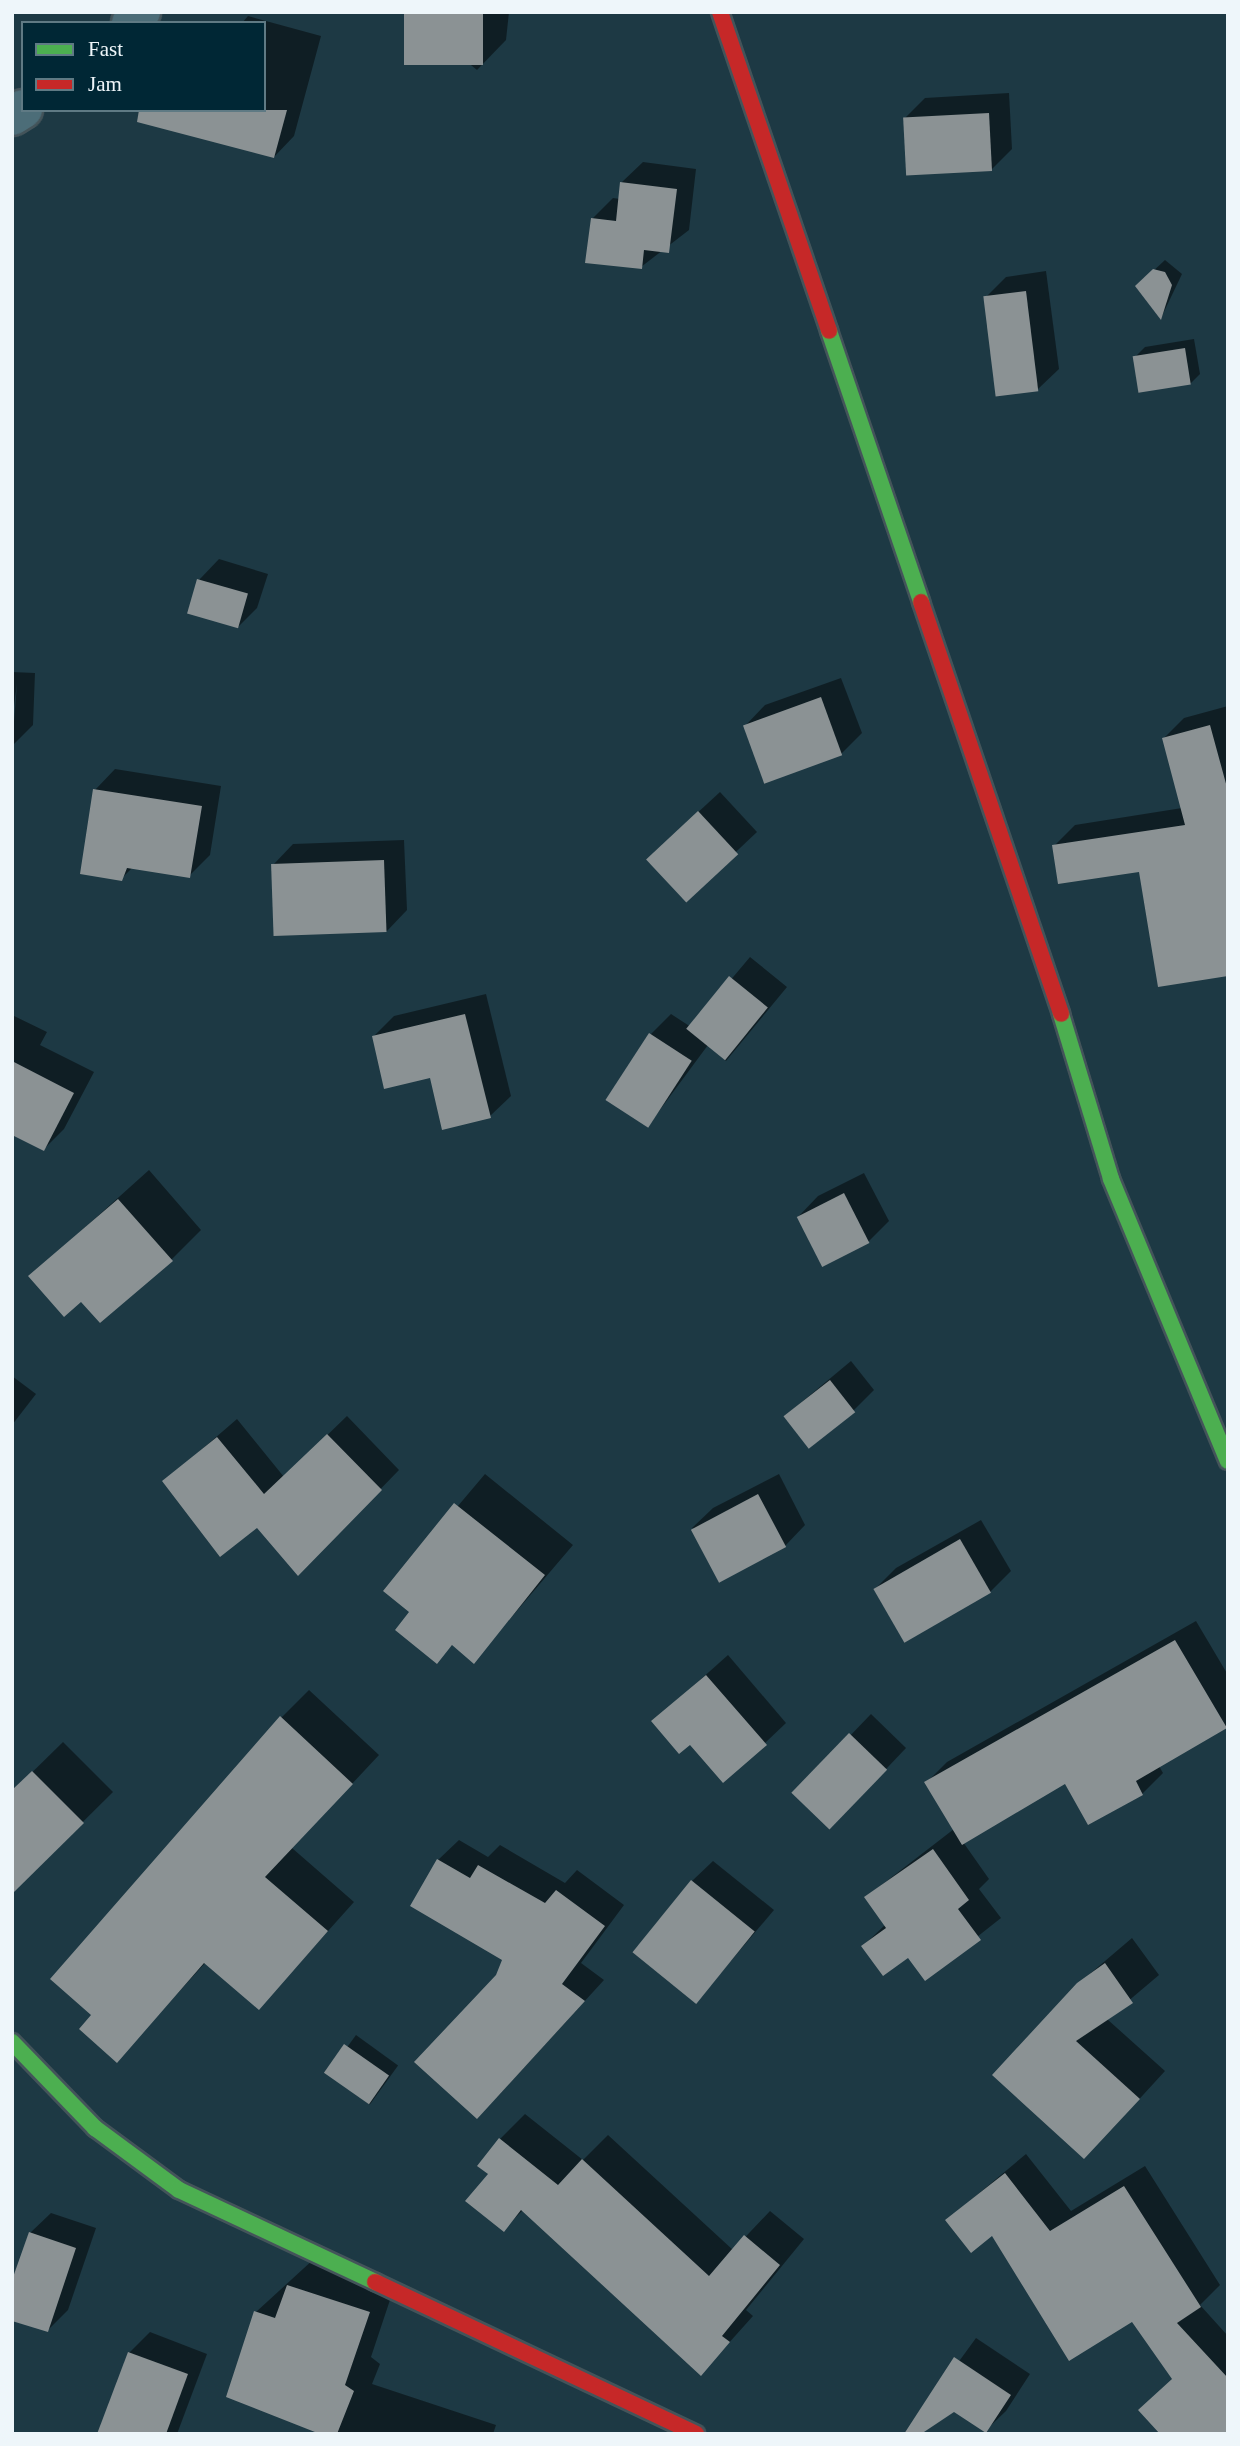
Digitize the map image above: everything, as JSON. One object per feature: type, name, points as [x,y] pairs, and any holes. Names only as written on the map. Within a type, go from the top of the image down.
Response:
[{"type":"street","points":[[720,12],[1076,1057],[1111,1179],[1228,1461]]},
{"type":"street","points":[[13,2046],[95,2128],[179,2190],[696,2434]]},
{"type":"building","points":[[404,12],[483,12],[483,65],[404,65]]},
{"type":"building","points":[[287,110],[274,158],[137,122],[139,112]]},
{"type":"building","points":[[989,113],[992,171],[906,175],[903,118]]},
{"type":"building","points":[[620,182],[677,189],[669,253],[644,250],[642,269],[585,263],[591,218],[616,221]]},
{"type":"building","points":[[1153,269],[1165,272],[1172,285],[1161,320],[1135,286]]},
{"type":"building","points":[[1026,291],[1038,391],[996,396],[983,296]]},
{"type":"building","points":[[1185,348],[1191,385],[1138,393],[1133,356]]},
{"type":"building","points":[[197,579],[248,594],[238,628],[187,614]]},
{"type":"building","points":[[821,697],[842,755],[764,784],[743,725]]},
{"type":"building","points":[[1210,725],[1228,791],[1228,976],[1158,987],[1139,872],[1058,884],[1052,845],[1185,825],[1162,738]]},
{"type":"building","points":[[93,789],[202,806],[190,878],[127,868],[122,881],[80,874]]},
{"type":"building","points":[[698,811],[738,854],[686,903],[646,859]]},
{"type":"building","points":[[384,860],[387,932],[274,936],[271,864]]},
{"type":"building","points":[[729,976],[768,1007],[725,1060],[686,1029]]},
{"type":"building","points":[[465,1014],[491,1118],[442,1130],[430,1078],[384,1089],[372,1036]]},
{"type":"building","points":[[649,1033],[692,1061],[648,1128],[605,1100]]},
{"type":"building","points":[[12,1061],[74,1093],[44,1151],[12,1135]]},
{"type":"building","points":[[844,1193],[869,1243],[822,1267],[797,1217]]},
{"type":"building","points":[[118,1199],[173,1261],[100,1323],[81,1302],[64,1317],[28,1276]]},
{"type":"building","points":[[830,1380],[855,1412],[809,1449],[784,1416]]},
{"type":"building","points":[[327,1434],[382,1490],[298,1576],[257,1528],[220,1557],[162,1481],[217,1437],[264,1494]]},
{"type":"building","points":[[758,1494],[786,1547],[719,1583],[691,1530]]},
{"type":"building","points":[[454,1503],[545,1575],[474,1664],[452,1645],[437,1664],[395,1630],[409,1612],[383,1591]]},
{"type":"building","points":[[960,1539],[991,1593],[904,1643],[873,1589]]},
{"type":"building","points":[[1175,1640],[1227,1728],[1136,1781],[1143,1795],[1088,1825],[1065,1784],[962,1845],[924,1782]]},
{"type":"building","points":[[706,1675],[767,1745],[723,1783],[690,1745],[679,1754],[651,1721]]},
{"type":"building","points":[[280,1716],[353,1784],[265,1877],[328,1931],[259,2010],[204,1963],[117,2063],[79,2029],[91,2015],[50,1979]]},
{"type":"building","points":[[849,1733],[887,1770],[829,1830],[791,1793]]},
{"type":"building","points":[[32,1771],[84,1823],[12,1894],[12,1790]]},
{"type":"building","points":[[933,1849],[969,1900],[958,1909],[981,1940],[925,1981],[908,1958],[883,1976],[861,1946],[886,1928],[864,1897]]},
{"type":"building","points":[[437,1859],[470,1878],[478,1865],[545,1903],[556,1890],[605,1926],[562,1984],[585,2001],[477,2119],[414,2062],[496,1975],[502,1960],[410,1906]]},
{"type":"building","points":[[691,1880],[755,1932],[696,2004],[632,1952]]},
{"type":"building","points":[[1105,1963],[1133,2003],[1076,2041],[1140,2099],[1084,2159],[992,2075],[1077,1983]]},
{"type":"building","points":[[344,2044],[389,2076],[369,2104],[324,2073]]},
{"type":"building","points":[[499,2138],[558,2185],[582,2159],[709,2276],[744,2235],[780,2265],[722,2336],[730,2342],[701,2376],[521,2210],[504,2232],[465,2201],[488,2174],[477,2166]]},
{"type":"building","points":[[1005,2173],[1050,2231],[1124,2186],[1201,2307],[1177,2323],[1228,2378],[1228,2434],[1160,2434],[1138,2410],[1172,2379],[1132,2322],[1069,2361],[992,2236],[971,2253],[945,2220]]},
{"type":"building","points":[[29,2232],[76,2248],[48,2332],[12,2321],[12,2280]]},
{"type":"building","points":[[287,2285],[370,2312],[345,2385],[354,2391],[337,2434],[320,2434],[226,2397],[254,2311],[275,2318]]},
{"type":"building","points":[[128,2352],[188,2374],[166,2434],[97,2434]]},
{"type":"building","points":[[954,2357],[1011,2395],[986,2433],[954,2412],[921,2434],[904,2434]]},
{"type":"traffic: fast","points":[[829,331],[921,602]]},
{"type":"traffic: fast","points":[[1061,1014],[1111,1179],[1228,1461]]},
{"type":"traffic: fast","points":[[12,2042],[95,2128],[179,2190],[375,2282]]},
{"type":"traffic: jam","points":[[720,12],[829,331]]},
{"type":"traffic: jam","points":[[921,602],[1061,1014]]},
{"type":"traffic: jam","points":[[375,2282],[696,2434]]}]
